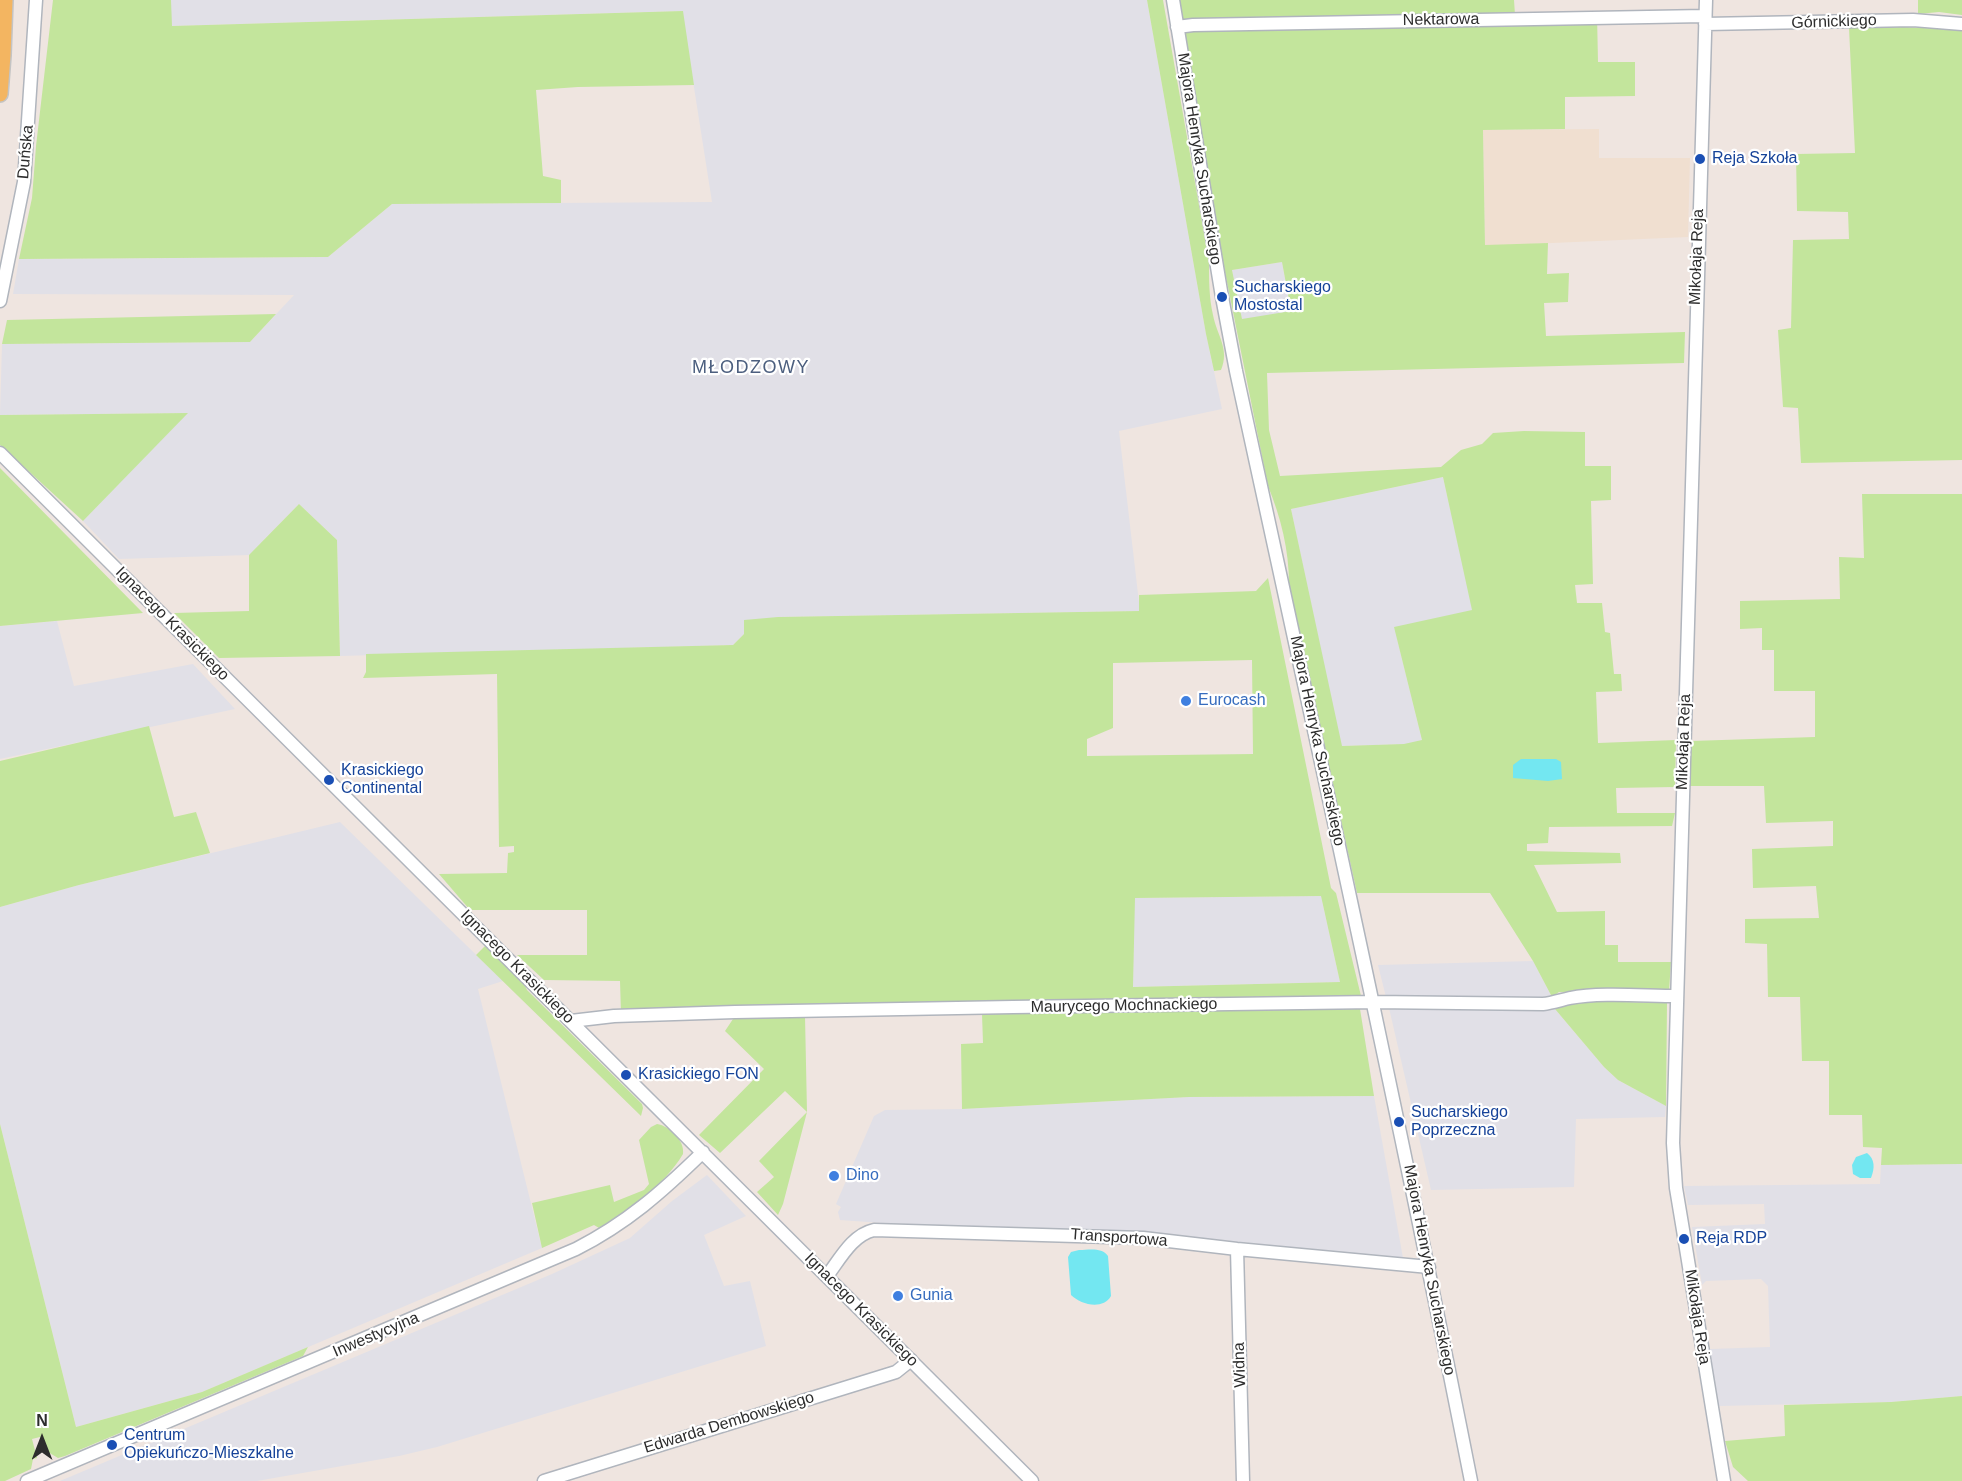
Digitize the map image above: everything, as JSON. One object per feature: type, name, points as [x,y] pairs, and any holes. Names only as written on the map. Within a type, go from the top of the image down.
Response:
[{"type":"main road","points":[[0,94],[5,0]]},
{"type":"street","name":"Duńska","points":[[0,301],[24,182],[36,0]]},
{"type":"street","name":"Majora Henryka Sucharskiego","points":[[1173,0],[1236,371],[1374,1002],[1429,1267],[1470,1481]]},
{"type":"street","name":"Mikołaja Reja","points":[[1706,0],[1674,1167],[1724,1481]]},
{"type":"street","name":"Nektarowa","points":[[1177,27],[1204,24],[1705,20]]},
{"type":"street","name":"Górnickiego","points":[[1705,20],[1913,20],[1962,24]]},
{"type":"street","name":"Ignacego Krasickiego","points":[[0,453],[1032,1481]]},
{"type":"street","name":"Maurycego Mochnackiego","points":[[571,1021],[594,1017],[735,1012],[1374,1002],[1543,1005],[1568,998],[1590,996],[1677,996]]},
{"type":"street","name":"Inwestycyjna","points":[[27,1481],[576,1249],[621,1225],[669,1185],[703,1152]]},
{"type":"street","name":"Transportowa","points":[[827,1276],[856,1239],[874,1230],[1143,1238],[1429,1267]]},
{"type":"street","name":"Widna","points":[[1237,1249],[1243,1481]]},
{"type":"street","name":"Edwarda Dembowskiego","points":[[544,1481],[896,1372],[911,1360]]},
{"type":"shaded area","points":[[171,0],[1147,0],[1206,334],[1222,409],[1119,431],[1140,611],[778,617],[744,634],[733,645],[340,656],[337,540],[299,504],[249,555],[119,559],[83,521],[187,413],[0,415],[2,344],[250,342],[294,295],[13,294],[19,259],[328,257],[392,204],[712,202],[682,11],[171,26]]},
{"type":"shaded area","points":[[1599,129],[1599,158],[1690,158],[1688,237],[1485,246],[1483,130]]},
{"type":"shaded area","points":[[1282,262],[1291,312],[1242,320],[1232,270]]},
{"type":"shaded area","points":[[1443,477],[1473,610],[1397,639],[1422,740],[1413,744],[1341,746],[1291,509]]},
{"type":"shaded area","points":[[57,621],[74,686],[193,664],[235,709],[0,759],[0,626]]},
{"type":"shaded area","points":[[340,822],[503,981],[478,989],[542,1248],[202,1392],[76,1427],[0,1124],[0,907],[79,885]]},
{"type":"shaded area","points":[[1321,896],[1340,982],[1133,987],[1134,898]]},
{"type":"shaded area","points":[[1533,961],[1552,997],[1386,997],[1378,965]]},
{"type":"shaded area","points":[[1389,1008],[1555,1009],[1604,1067],[1618,1080],[1666,1106],[1665,1117],[1576,1119],[1574,1187],[1431,1190]]},
{"type":"shaded area","points":[[1374,1096],[1403,1258],[1147,1233],[967,1229],[840,1220],[838,1212],[841,1207],[836,1204],[874,1116],[885,1110],[962,1109],[1189,1097]]},
{"type":"shaded area","points":[[1962,1164],[1962,1396],[1891,1402],[1719,1406],[1709,1349],[1770,1347],[1768,1286],[1761,1279],[1706,1281],[1702,1285],[1692,1227],[1765,1224],[1764,1204],[1688,1205],[1684,1186],[1880,1184],[1881,1165]]},
{"type":"shaded area","points":[[707,1175],[746,1216],[704,1235],[724,1286],[750,1281],[766,1346],[437,1447],[399,1456],[257,1481],[60,1481],[552,1274],[630,1238],[672,1201]]},
{"type":"green space","points":[[53,0],[171,0],[172,26],[683,11],[694,85],[536,90],[543,176],[561,180],[561,203],[392,204],[328,257],[19,259],[32,198]]},
{"type":"green space","points":[[1147,0],[1163,0],[1209,262],[1212,308],[1222,342],[1224,356],[1221,370],[1214,371],[1206,334]]},
{"type":"green space","points":[[1178,0],[1514,0],[1515,15],[1597,14],[1598,62],[1635,62],[1635,96],[1565,97],[1565,129],[1483,130],[1485,245],[1548,243],[1547,274],[1569,273],[1568,302],[1544,303],[1546,336],[1685,332],[1684,363],[1267,373],[1269,430],[1280,476],[1441,467],[1461,450],[1482,444],[1493,433],[1524,431],[1585,432],[1585,466],[1611,466],[1611,500],[1591,501],[1593,584],[1575,585],[1577,603],[1602,603],[1605,632],[1610,633],[1614,674],[1621,674],[1622,691],[1596,692],[1598,743],[1676,740],[1675,787],[1616,788],[1617,813],[1675,813],[1672,826],[1549,827],[1548,843],[1527,844],[1527,851],[1620,853],[1621,863],[1534,865],[1557,912],[1605,911],[1605,945],[1618,945],[1618,962],[1671,962],[1669,991],[1559,992],[1552,997],[1533,961],[1490,893],[1357,893],[1289,584],[1288,559],[1283,534],[1268,486],[1225,272]],"holes":[[[1282,262],[1291,311],[1242,319],[1232,270]],[[1443,477],[1472,610],[1394,627],[1422,740],[1404,744],[1342,746],[1291,509]]]},
{"type":"green space","points":[[1918,0],[1962,0],[1962,15],[1939,12],[1918,14]]},
{"type":"green space","points":[[1904,27],[1962,30],[1962,460],[1801,463],[1798,408],[1783,407],[1778,330],[1791,328],[1793,240],[1849,239],[1848,212],[1797,211],[1796,154],[1855,153],[1849,28]]},
{"type":"green space","points":[[276,314],[250,342],[2,344],[7,320]]},
{"type":"green space","points":[[188,413],[83,521],[0,445],[0,415]]},
{"type":"green space","points":[[0,468],[143,613],[0,626]]},
{"type":"green space","points":[[1862,494],[1962,494],[1962,1164],[1881,1165],[1882,1148],[1863,1147],[1862,1115],[1829,1115],[1829,1061],[1802,1061],[1800,997],[1768,997],[1767,944],[1745,943],[1745,919],[1819,918],[1816,886],[1753,888],[1752,849],[1833,846],[1833,821],[1766,823],[1764,786],[1689,786],[1691,741],[1815,737],[1815,691],[1774,691],[1774,650],[1762,650],[1762,628],[1740,629],[1740,601],[1840,599],[1839,557],[1864,558]]},
{"type":"green space","points":[[299,504],[337,540],[340,656],[219,658],[174,613],[249,611],[249,555]]},
{"type":"green space","points":[[1268,578],[1331,888],[1336,893],[1361,996],[1355,998],[621,1013],[620,981],[544,980],[517,955],[587,955],[587,910],[470,910],[439,874],[507,873],[508,853],[514,852],[514,846],[499,847],[497,674],[363,678],[366,672],[366,654],[733,645],[744,634],[744,620],[778,617],[1139,611],[1139,595],[1256,591]],"holes":[[[1252,660],[1253,754],[1087,756],[1087,739],[1113,728],[1113,663]],[[1321,896],[1340,982],[1133,987],[1135,898]]]},
{"type":"green space","points":[[149,726],[174,817],[196,812],[210,853],[0,907],[0,761]]},
{"type":"green space","points":[[486,945],[523,981],[527,990],[642,1104],[641,1116],[476,955]]},
{"type":"green space","points":[[1570,1002],[1667,1003],[1666,1106],[1618,1080],[1604,1067],[1555,1009]]},
{"type":"green space","points":[[1360,1009],[1374,1096],[1189,1097],[962,1109],[961,1044],[983,1043],[982,1014]]},
{"type":"green space","points":[[805,1016],[807,1112],[785,1091],[720,1153],[699,1135],[764,1069],[725,1031],[733,1019]]},
{"type":"green space","points":[[807,1112],[783,1204],[778,1215],[757,1192],[774,1177],[759,1161]]},
{"type":"green space","points":[[0,1124],[76,1427],[202,1392],[308,1347],[303,1356],[65,1456],[58,1458],[46,1453],[40,1437],[32,1439],[37,1458],[33,1459],[31,1469],[5,1481],[0,1481]]},
{"type":"green space","points":[[657,1124],[676,1135],[683,1149],[683,1154],[666,1176],[634,1205],[599,1228],[594,1225],[542,1248],[532,1203],[610,1185],[614,1202],[644,1190],[649,1184],[639,1140]]},
{"type":"green space","points":[[1962,1396],[1962,1481],[1748,1481],[1733,1467],[1725,1441],[1785,1436],[1784,1405],[1891,1402]]},
{"type":"water","points":[[1521,759],[1556,759],[1561,762],[1562,779],[1548,781],[1513,778],[1513,765]]},
{"type":"water","points":[[1867,1153],[1874,1167],[1871,1178],[1860,1178],[1853,1174],[1852,1165],[1856,1157]]},
{"type":"water","points":[[1099,1250],[1108,1256],[1111,1296],[1103,1303],[1086,1303],[1071,1295],[1068,1257],[1071,1252]]},
{"type":"place","name":"Reja Szkoła","points":[[1700,159]]},
{"type":"place","name":"Sucharskiego Mostostal","points":[[1222,297]]},
{"type":"place","name":"Eurocash","points":[[1186,701]]},
{"type":"place","name":"Krasickiego Continental","points":[[329,780]]},
{"type":"place","name":"Krasickiego FON","points":[[626,1075]]},
{"type":"place","name":"Sucharskiego Poprzeczna","points":[[1399,1122]]},
{"type":"place","name":"Dino","points":[[834,1176]]},
{"type":"place","name":"Reja RDP","points":[[1684,1239]]},
{"type":"place","name":"Gunia","points":[[898,1296]]},
{"type":"place","name":"Centrum Opiekuńczo-Mieszkalne","points":[[112,1445]]},
{"type":"district","name":"MŁODZOWY","points":[[751,368]]}]
